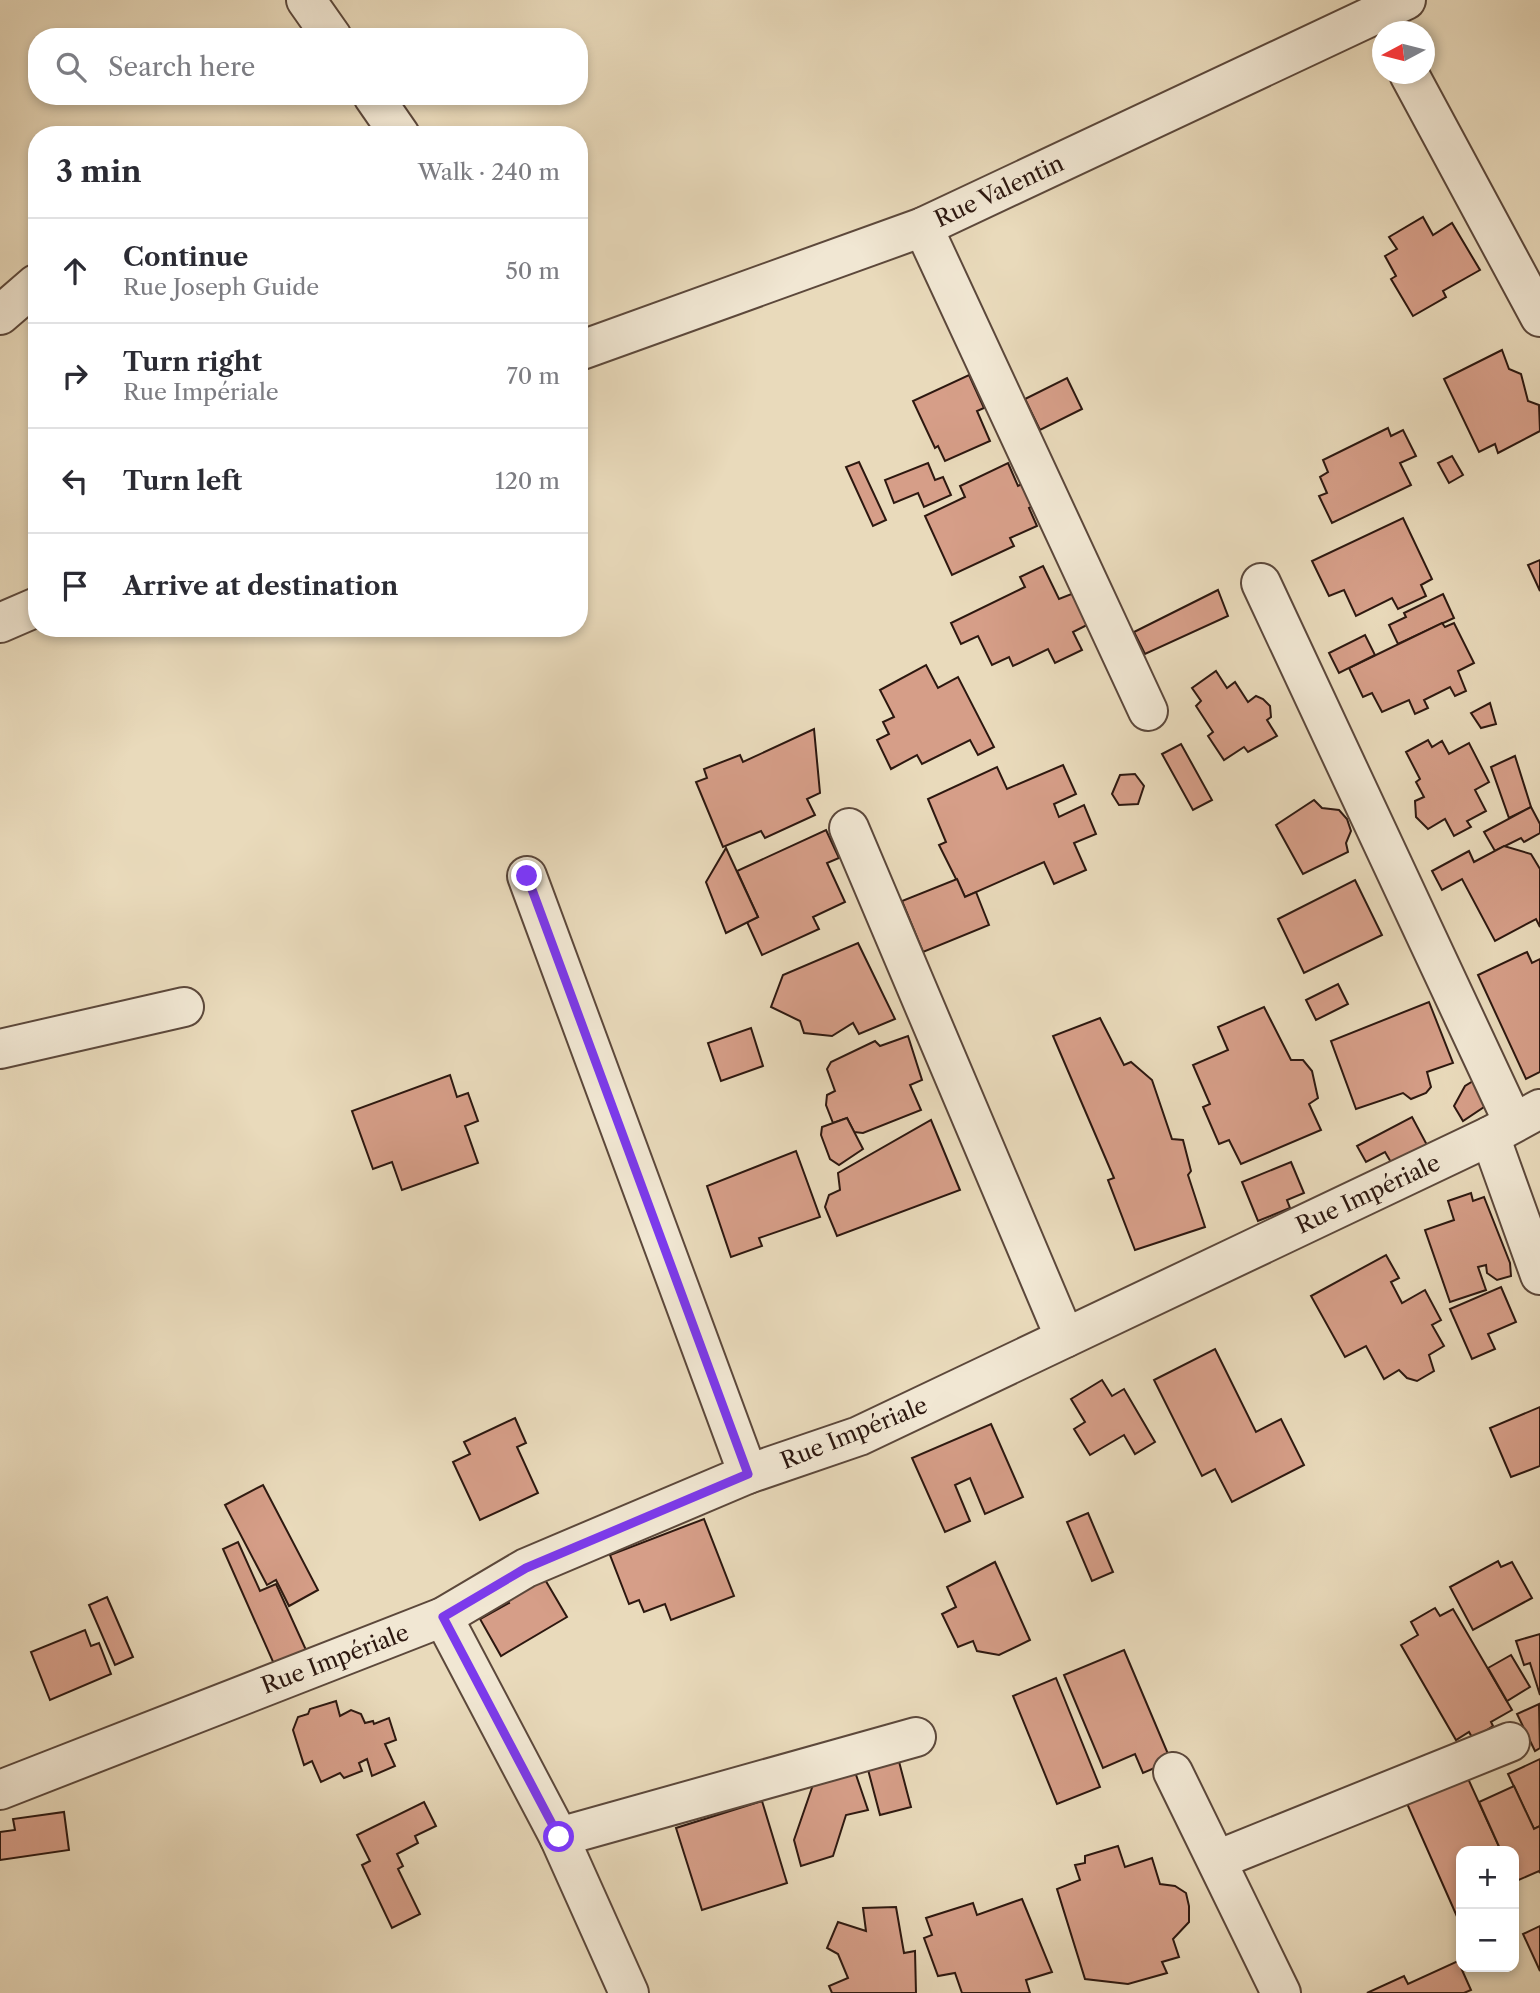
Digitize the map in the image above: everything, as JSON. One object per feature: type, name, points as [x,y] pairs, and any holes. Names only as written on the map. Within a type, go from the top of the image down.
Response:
[{"type":"street","points":[[306,0],[326,28]]},
{"type":"street","name":"Rue Valentin","points":[[588,348],[923,227],[1389,15]]},
{"type":"street","points":[[1414,84],[1540,317]]},
{"type":"street","points":[[379,105],[394,126]]},
{"type":"street","points":[[923,227],[1148,711]]},
{"type":"street","points":[[0,315],[28,291]]},
{"type":"street","points":[[1261,583],[1514,1122],[1540,1275]]},
{"type":"street","points":[[0,622],[28,611]]},
{"type":"street","points":[[849,828],[1065,1338]]},
{"type":"street","points":[[527,876],[748,1474]]},
{"type":"street","points":[[0,1049],[184,1007]]},
{"type":"street","name":"Rue Impériale","points":[[2,1782],[443,1617],[526,1568],[748,1474],[859,1436],[1514,1122]]},
{"type":"street","points":[[443,1617],[559,1837],[629,1993]]},
{"type":"street","points":[[559,1837],[916,1737]]},
{"type":"street","points":[[1217,1860],[1510,1742]]},
{"type":"street","points":[[1173,1772],[1282,1993]]},
{"type":"building","points":[[1423,217],[1433,235],[1452,223],[1480,270],[1443,291],[1446,297],[1413,316],[1391,279],[1396,276],[1385,256],[1397,249],[1389,237]]},
{"type":"building","points":[[1502,350],[1509,369],[1521,374],[1528,401],[1539,405],[1540,431],[1498,453],[1495,444],[1479,452],[1444,379]]},
{"type":"building","points":[[969,375],[984,408],[977,411],[990,441],[945,461],[938,446],[935,448],[913,401]]},
{"type":"building","points":[[1067,378],[1082,409],[1040,430],[1025,399]]},
{"type":"building","points":[[1388,428],[1391,436],[1403,430],[1416,456],[1400,463],[1411,485],[1332,523],[1319,496],[1327,493],[1320,477],[1328,472],[1323,460]]},
{"type":"building","points":[[1452,456],[1463,475],[1449,483],[1438,463]]},
{"type":"building","points":[[859,462],[886,520],[873,526],[846,467]]},
{"type":"building","points":[[928,463],[935,480],[943,477],[951,495],[924,507],[918,493],[894,503],[885,480]]},
{"type":"building","points":[[1008,463],[1018,486],[1024,483],[1035,505],[1029,508],[1037,526],[1010,538],[1014,546],[952,575],[925,516],[965,497],[960,486]]},
{"type":"building","points":[[1403,518],[1432,579],[1421,585],[1426,596],[1398,609],[1392,598],[1356,616],[1344,590],[1329,596],[1312,561]]},
{"type":"building","points":[[1540,560],[1540,591],[1528,565]]},
{"type":"building","points":[[1043,566],[1059,599],[1074,593],[1089,624],[1073,632],[1082,650],[1055,663],[1048,649],[1013,666],[1009,657],[992,665],[978,636],[961,644],[951,623],[1025,587],[1020,577]]},
{"type":"building","points":[[1218,590],[1228,616],[1145,654],[1134,632]]},
{"type":"building","points":[[1443,594],[1454,618],[1398,644],[1389,625],[1406,617],[1404,613]]},
{"type":"building","points":[[1442,623],[1445,627],[1454,623],[1474,663],[1458,671],[1466,691],[1455,696],[1450,687],[1424,700],[1428,708],[1415,714],[1409,700],[1382,712],[1372,693],[1363,697],[1349,668]]},
{"type":"building","points":[[1365,635],[1375,655],[1339,673],[1329,653]]},
{"type":"building","points":[[926,665],[938,688],[958,677],[994,747],[978,755],[970,740],[922,764],[917,755],[891,769],[877,740],[889,734],[883,722],[894,717],[880,690]]},
{"type":"building","points":[[1216,671],[1227,688],[1235,682],[1248,702],[1256,696],[1270,706],[1271,717],[1267,720],[1277,736],[1248,752],[1244,747],[1224,760],[1208,736],[1213,732],[1196,706],[1201,701],[1192,688]]},
{"type":"building","points":[[1490,703],[1496,724],[1481,728],[1471,713]]},
{"type":"building","points":[[814,729],[820,793],[807,799],[815,815],[765,838],[761,831],[723,847],[696,782],[707,778],[704,769],[740,755],[743,762]]},
{"type":"building","points":[[1428,740],[1432,747],[1442,741],[1449,754],[1469,743],[1489,782],[1475,790],[1486,811],[1467,821],[1471,827],[1454,836],[1445,819],[1428,829],[1416,817],[1415,801],[1424,797],[1416,782],[1420,779],[1406,752]]},
{"type":"building","points":[[1181,744],[1212,800],[1193,810],[1162,754]]},
{"type":"building","points":[[1515,756],[1531,807],[1509,818],[1491,767]]},
{"type":"building","points":[[1063,765],[1076,794],[1054,804],[1059,817],[1084,805],[1096,834],[1074,843],[1086,870],[1054,884],[1044,862],[965,897],[939,845],[946,842],[928,799],[997,767],[1007,789]]},
{"type":"building","points":[[1135,774],[1144,786],[1138,804],[1119,805],[1112,794],[1120,775]]},
{"type":"building","points":[[1314,800],[1322,808],[1339,810],[1347,819],[1351,831],[1346,843],[1348,852],[1303,874],[1276,825]]},
{"type":"building","points":[[1531,807],[1540,824],[1540,833],[1524,842],[1521,838],[1495,851],[1484,832]]},
{"type":"building","points":[[826,830],[839,858],[827,863],[845,902],[813,917],[819,929],[762,955],[747,922],[758,917],[737,871]]},
{"type":"building","points":[[1504,846],[1531,854],[1540,869],[1540,927],[1536,919],[1495,941],[1462,879],[1442,890],[1432,871],[1469,851],[1474,862]]},
{"type":"building","points":[[726,848],[758,917],[726,933],[706,882]]},
{"type":"building","points":[[957,879],[965,897],[976,892],[989,925],[923,952],[902,901]]},
{"type":"building","points":[[1355,880],[1382,935],[1304,973],[1278,919]]},
{"type":"building","points":[[858,943],[895,1019],[859,1034],[853,1023],[832,1036],[804,1033],[800,1021],[771,1007],[783,975]]},
{"type":"building","points":[[1527,952],[1532,963],[1540,959],[1540,1072],[1526,1079],[1478,975]]},
{"type":"building","points":[[1338,984],[1348,1004],[1316,1020],[1306,1000]]},
{"type":"building","points":[[1429,1002],[1453,1063],[1427,1072],[1431,1087],[1426,1093],[1411,1099],[1403,1093],[1356,1109],[1331,1041]]},
{"type":"building","points":[[1264,1007],[1291,1060],[1303,1060],[1312,1071],[1318,1098],[1309,1104],[1321,1130],[1241,1164],[1229,1140],[1219,1144],[1203,1107],[1210,1104],[1193,1065],[1228,1050],[1218,1027]]},
{"type":"building","points":[[1100,1018],[1124,1065],[1131,1062],[1152,1080],[1172,1139],[1183,1140],[1191,1171],[1188,1175],[1205,1227],[1135,1250],[1108,1180],[1114,1178],[1053,1036]]},
{"type":"building","points":[[751,1028],[763,1066],[721,1081],[708,1043]]},
{"type":"building","points":[[908,1036],[922,1080],[910,1085],[921,1110],[863,1133],[854,1132],[847,1118],[833,1123],[826,1105],[827,1095],[835,1091],[827,1069],[831,1062],[875,1041],[880,1046]]},
{"type":"building","points":[[450,1075],[457,1097],[468,1093],[478,1121],[465,1126],[478,1163],[402,1190],[392,1162],[373,1169],[352,1111]]},
{"type":"building","points":[[1478,1078],[1493,1101],[1463,1121],[1454,1106],[1465,1086]]},
{"type":"building","points":[[1412,1117],[1427,1145],[1392,1164],[1385,1152],[1366,1162],[1357,1146]]},
{"type":"building","points":[[847,1118],[863,1149],[839,1165],[830,1159],[821,1135],[822,1127]]},
{"type":"building","points":[[931,1120],[960,1190],[837,1236],[825,1207],[829,1195],[840,1190],[838,1173]]},
{"type":"building","points":[[796,1151],[820,1217],[759,1238],[762,1246],[731,1257],[707,1186]]},
{"type":"building","points":[[1291,1162],[1304,1193],[1287,1200],[1290,1208],[1258,1221],[1242,1182]]},
{"type":"building","points":[[1471,1193],[1473,1201],[1484,1197],[1510,1263],[1511,1276],[1497,1280],[1487,1273],[1486,1265],[1478,1267],[1486,1290],[1450,1302],[1425,1230],[1454,1220],[1448,1201]]},
{"type":"building","points":[[1386,1255],[1399,1278],[1391,1282],[1402,1303],[1425,1290],[1441,1320],[1432,1325],[1444,1346],[1429,1355],[1434,1371],[1417,1381],[1407,1378],[1399,1370],[1384,1379],[1366,1346],[1345,1357],[1311,1296]]},
{"type":"building","points":[[1501,1287],[1516,1322],[1488,1334],[1495,1349],[1472,1359],[1450,1309]]},
{"type":"building","points":[[1215,1349],[1256,1432],[1281,1419],[1304,1465],[1232,1502],[1215,1469],[1202,1476],[1154,1380]]},
{"type":"building","points":[[1102,1380],[1112,1396],[1124,1389],[1155,1442],[1135,1454],[1124,1435],[1090,1455],[1074,1429],[1085,1422],[1071,1399]]},
{"type":"building","points":[[1540,1407],[1540,1466],[1511,1477],[1490,1428]]},
{"type":"building","points":[[515,1418],[526,1443],[517,1447],[538,1493],[480,1520],[453,1462],[470,1454],[464,1442]]},
{"type":"building","points":[[991,1424],[1023,1497],[985,1514],[970,1478],[955,1485],[970,1521],[945,1532],[912,1458]]},
{"type":"building","points":[[263,1485],[318,1590],[289,1606],[276,1580],[267,1585],[225,1505]]},
{"type":"building","points":[[1088,1513],[1113,1572],[1092,1581],[1067,1522]]},
{"type":"building","points":[[704,1519],[734,1596],[671,1620],[665,1604],[644,1612],[639,1600],[629,1604],[610,1555]]},
{"type":"building","points":[[238,1542],[260,1591],[276,1584],[306,1650],[274,1664],[223,1549]]},
{"type":"building","points":[[1498,1561],[1501,1567],[1512,1562],[1532,1598],[1473,1630],[1450,1587]]},
{"type":"building","points":[[995,1562],[1030,1640],[999,1655],[977,1651],[973,1641],[958,1647],[942,1614],[956,1607],[947,1587]]},
{"type":"building","points":[[537,1566],[567,1617],[501,1656],[480,1619],[509,1603],[501,1588]]},
{"type":"building","points":[[107,1597],[133,1657],[115,1665],[89,1605]]},
{"type":"building","points":[[1435,1608],[1440,1616],[1453,1609],[1512,1710],[1491,1722],[1493,1726],[1473,1739],[1469,1732],[1456,1740],[1401,1645],[1418,1635],[1411,1622]]},
{"type":"building","points":[[85,1630],[91,1646],[99,1643],[111,1674],[50,1700],[31,1652]]},
{"type":"building","points":[[1540,1634],[1540,1695],[1530,1663],[1524,1665],[1516,1641]]},
{"type":"building","points":[[1124,1650],[1171,1761],[1143,1773],[1135,1754],[1103,1768],[1064,1675]]},
{"type":"building","points":[[1511,1655],[1530,1687],[1507,1701],[1488,1668]]},
{"type":"building","points":[[1056,1678],[1100,1787],[1057,1804],[1013,1696]]},
{"type":"building","points":[[336,1701],[340,1716],[351,1710],[361,1714],[365,1723],[373,1721],[374,1724],[389,1718],[396,1740],[385,1744],[395,1766],[372,1776],[367,1759],[359,1763],[362,1771],[344,1778],[340,1773],[321,1782],[312,1761],[304,1765],[293,1730],[298,1717],[308,1714],[310,1709]]},
{"type":"building","points":[[1539,1704],[1540,1748],[1535,1751],[1517,1714]]},
{"type":"building","points":[[897,1754],[911,1807],[880,1815],[866,1762]]},
{"type":"building","points":[[1540,1759],[1540,1826],[1534,1829],[1508,1774]]},
{"type":"building","points":[[853,1766],[868,1810],[846,1815],[833,1856],[801,1866],[794,1840],[815,1779]]},
{"type":"building","points":[[1465,1772],[1499,1846],[1456,1846],[1456,1914],[1405,1799]]},
{"type":"building","points":[[1514,1786],[1534,1829],[1540,1826],[1540,1873],[1539,1871],[1519,1880],[1519,1846],[1499,1846],[1479,1802]]},
{"type":"building","points":[[762,1801],[787,1883],[702,1910],[676,1828]]},
{"type":"building","points":[[424,1802],[436,1826],[415,1836],[418,1843],[397,1854],[403,1866],[398,1869],[420,1914],[392,1928],[362,1865],[370,1861],[357,1835]]},
{"type":"building","points":[[64,1812],[69,1850],[0,1860],[0,1832],[15,1830],[13,1819]]},
{"type":"building","points":[[1118,1846],[1125,1867],[1152,1858],[1160,1884],[1175,1886],[1186,1893],[1189,1906],[1189,1922],[1173,1939],[1179,1957],[1162,1962],[1167,1973],[1128,1984],[1085,1979],[1057,1889],[1080,1880],[1075,1865],[1085,1863],[1085,1856]]},
{"type":"building","points":[[1022,1899],[1052,1972],[1026,1980],[1030,1993],[962,1993],[955,1973],[938,1976],[924,1938],[932,1935],[926,1918],[973,1903],[977,1915]]},
{"type":"building","points":[[896,1907],[904,1953],[915,1951],[916,1993],[832,1993],[829,1986],[848,1978],[838,1954],[827,1948],[838,1922],[866,1931],[863,1908]]},
{"type":"building","points":[[1540,1926],[1540,1971],[1523,1934]]},
{"type":"building","points":[[1456,1962],[1456,1972],[1463,1972],[1471,1990],[1464,1993],[1367,1993],[1404,1976],[1408,1984]]},
{"type":"route","points":[[527,876],[748,1474],[526,1568],[443,1617],[559,1837]]}]
